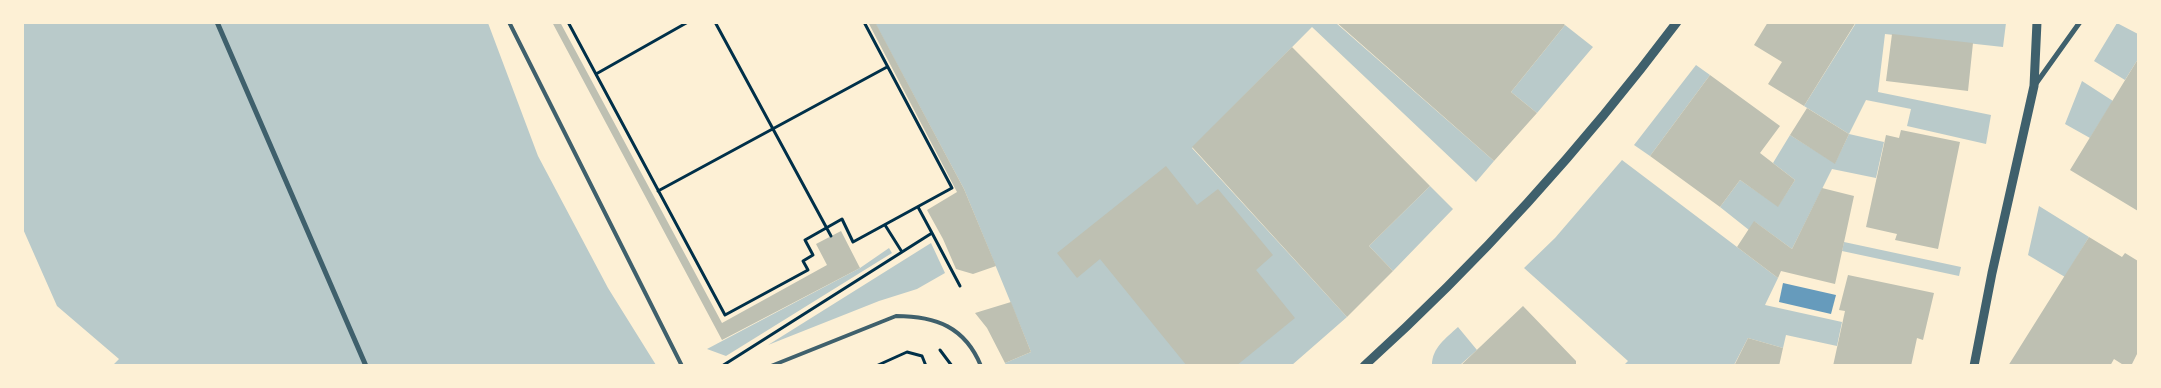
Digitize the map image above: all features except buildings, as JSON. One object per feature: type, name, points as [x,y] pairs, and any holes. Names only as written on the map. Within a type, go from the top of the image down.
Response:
[{"type":"street","points":[[217,22],[366,366]]},
{"type":"street","points":[[1364,366],[1484,251],[1563,165],[1595,128],[1677,22]]},
{"type":"street","points":[[1974,366],[1993,268],[2034,86],[2037,22]]},
{"type":"street","points":[[2034,86],[2080,22]]},
{"type":"lane","points":[[509,22],[682,366]]},
{"type":"lane","points":[[770,366],[896,316],[917,316],[939,322],[958,332],[974,350],[980,366]]},
{"type":"path","points":[[568,22],[725,315],[808,270],[803,260],[813,255],[805,240],[826,226],[842,219],[854,242],[952,188],[864,22]]},
{"type":"path","points":[[596,74],[688,22]]},
{"type":"path","points":[[715,22],[831,236]]},
{"type":"path","points":[[658,190],[887,66]]},
{"type":"path","points":[[918,207],[960,286]]},
{"type":"path","points":[[885,225],[902,252]]},
{"type":"path","points":[[722,366],[932,233]]},
{"type":"path","points":[[933,345],[939,349],[952,366]]},
{"type":"path","points":[[876,366],[907,352],[922,356],[926,366]]},
{"type":"shaded area","points":[[22,23],[488,23],[538,156],[608,288],[656,365],[113,365],[119,359],[57,306],[23,229]]},
{"type":"shaded area","points":[[875,23],[1336,23],[1494,161],[1476,182],[1312,27],[1192,148],[1347,317],[1292,365],[1006,365],[1005,363],[1031,352],[964,189]]},
{"type":"shaded area","points":[[1856,23],[2006,23],[2003,47],[1885,34],[1878,92],[1991,115],[1986,144],[1907,126],[1911,109],[1866,100],[1849,134],[1804,106]]},
{"type":"shaded area","points":[[2117,23],[2138,34],[2138,59],[2125,80],[2094,61]]},
{"type":"shaded area","points":[[1565,25],[1593,47],[1537,113],[1511,92]]},
{"type":"shaded area","points":[[1696,65],[1710,75],[1650,156],[1634,145]]},
{"type":"shaded area","points":[[2082,81],[2113,101],[2090,138],[2065,124]]},
{"type":"shaded area","points":[[1849,134],[1884,142],[1876,178],[1832,169],[1792,249],[1755,222],[1749,230],[1720,207],[1740,180],[1778,206],[1795,180],[1773,163],[1790,135],[1835,163]]},
{"type":"shaded area","points":[[1622,160],[1778,278],[1765,305],[1842,322],[1837,346],[1786,335],[1783,348],[1748,338],[1734,365],[1624,365],[1628,361],[1524,268],[1555,238]]},
{"type":"shaded area","points":[[1430,186],[1453,209],[1393,271],[1369,246]]},
{"type":"shaded area","points":[[2039,206],[2089,237],[2065,277],[2028,255]]},
{"type":"shaded area","points":[[1844,242],[1961,267],[1959,276],[1842,251]]},
{"type":"shaded area","points":[[931,243],[945,273],[917,289],[879,301],[768,345]]},
{"type":"shaded area","points":[[889,248],[892,253],[726,356],[707,349],[860,268]]},
{"type":"shaded area","points":[[1458,327],[1477,350],[1460,365],[1432,365],[1437,348]]},
{"type":"water","points":[[1783,283],[1836,295],[1831,314],[1779,302]]}]
